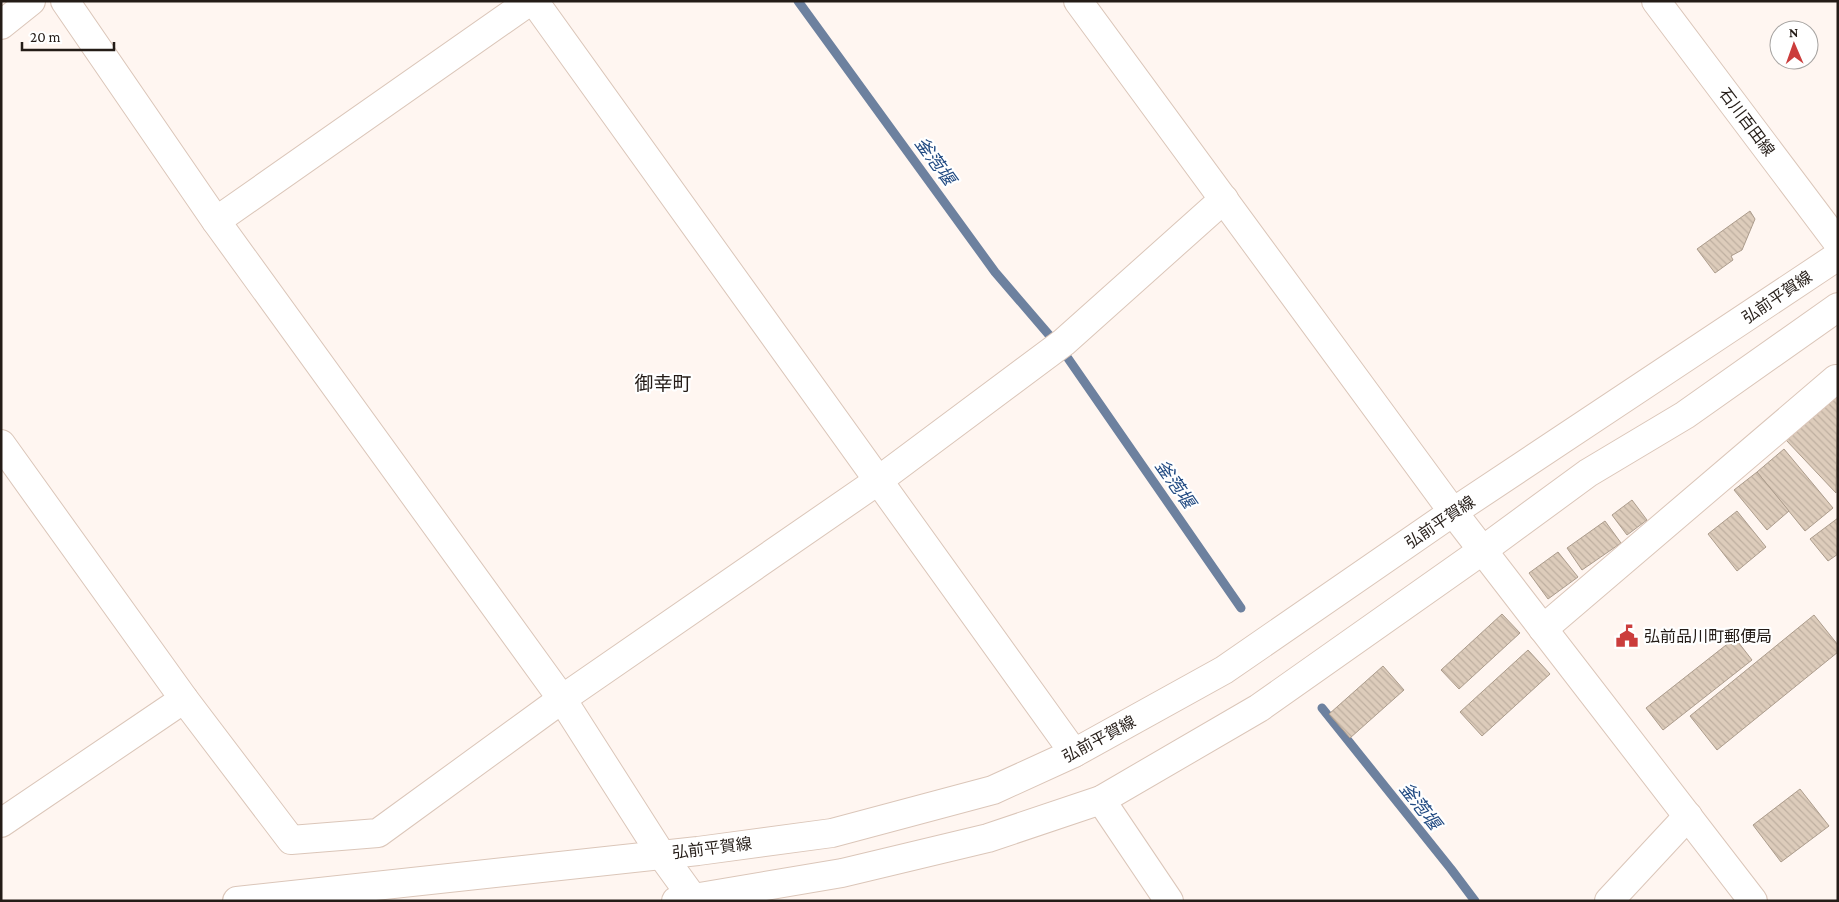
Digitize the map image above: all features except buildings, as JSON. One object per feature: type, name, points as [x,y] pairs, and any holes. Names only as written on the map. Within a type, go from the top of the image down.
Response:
[{"type":"street","points":[[1,25],[30,1]]},
{"type":"street","points":[[64,1],[216,221],[562,700],[661,854],[688,900],[842,873],[988,838],[1101,800],[1260,708],[1588,473],[1685,415],[1838,307]]},
{"type":"street","points":[[216,221],[530,1]]},
{"type":"street","points":[[534,1],[1074,753]]},
{"type":"street","points":[[1078,1],[1453,512],[1753,901]]},
{"type":"street","name":"石川百田線","points":[[1656,1],[1838,243]]},
{"type":"street","points":[[1,444],[184,699],[291,840],[378,833],[562,700],[879,480],[1064,342],[1224,199]]},
{"type":"street","name":"弘前平賀線","points":[[237,901],[832,833],[993,790],[1074,753],[1224,670],[1453,512],[1838,256]]},
{"type":"street","points":[[1543,628],[1836,380]]},
{"type":"street","points":[[1,823],[184,699]]},
{"type":"street","points":[[1101,800],[1170,901]]},
{"type":"street","points":[[1609,901],[1688,816]]},
{"type":"waterway","name":"釜萢堰","points":[[798,1],[995,272],[1050,336]]},
{"type":"waterway","name":"釜萢堰","points":[[1065,354],[1241,608]]},
{"type":"waterway","name":"釜萢堰","points":[[1322,708],[1475,901]]},
{"type":"place","name":"弘前品川町郵便局","points":[[1627,636]]},
{"type":"district","name":"御幸町","points":[[663,383]]}]
